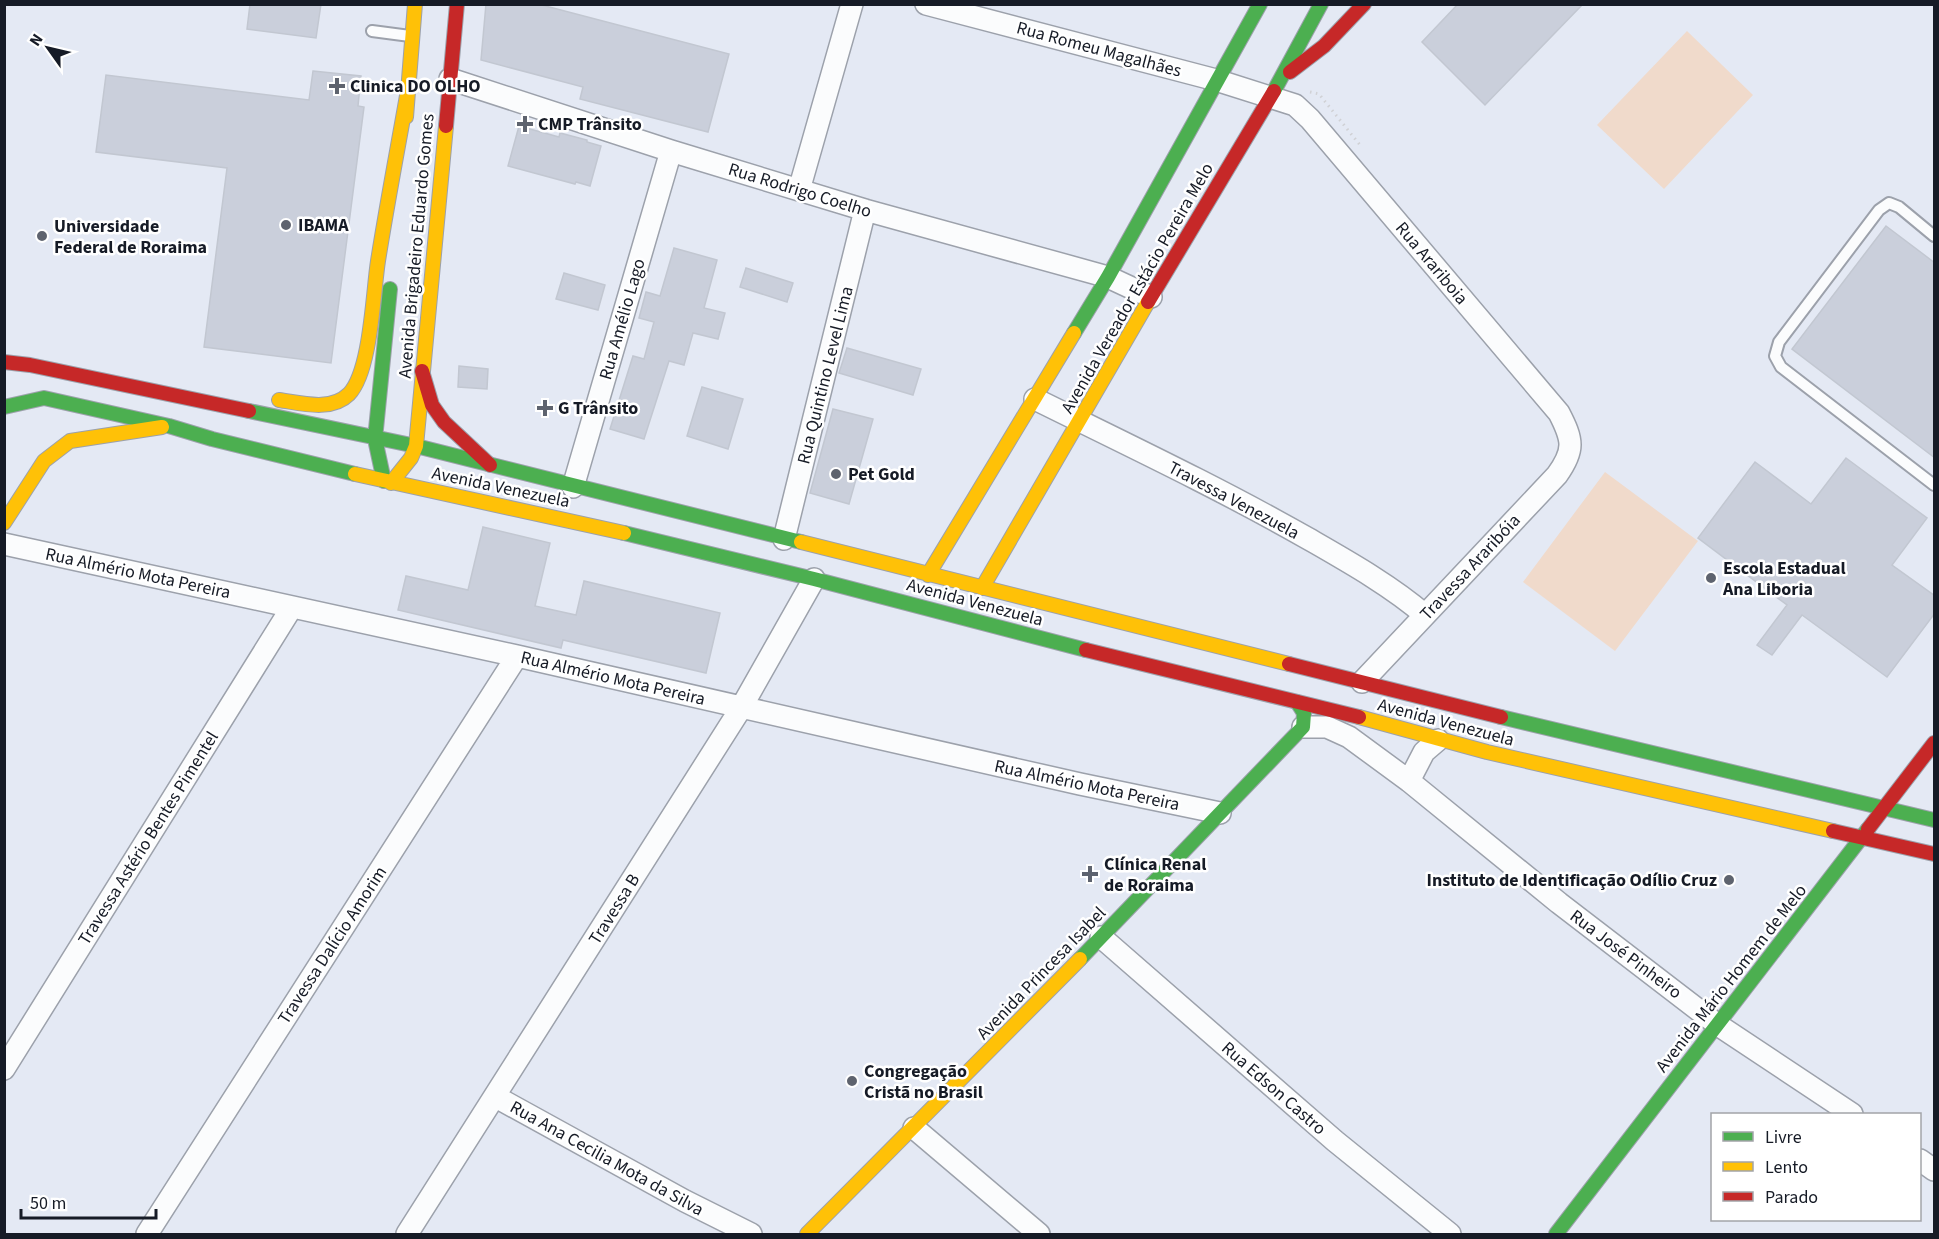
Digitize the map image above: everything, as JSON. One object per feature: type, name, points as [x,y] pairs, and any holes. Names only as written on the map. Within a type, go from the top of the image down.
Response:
[{"type":"main road","name":"Avenida Brigadeiro Eduardo Gomes","points":[[393,253],[416,4]]},
{"type":"main road","name":"Avenida Brigadeiro Eduardo Gomes","points":[[391,276],[375,439],[388,482],[411,458],[416,446],[458,4]]},
{"type":"main road","name":"Avenida Vereador Estácio Pereira Melo","points":[[928,575],[1108,277],[1260,4]]},
{"type":"main road","name":"Avenida Vereador Estácio Pereira Melo","points":[[982,588],[1277,86],[1321,4]]},
{"type":"main road","points":[[1277,86],[1324,46],[1364,4]]},
{"type":"main road","points":[[266,398],[318,405],[331,404],[349,394],[361,374],[368,347],[378,263],[408,90]]},
{"type":"main road","name":"Avenida Venezuela","points":[[4,362],[30,365],[416,446],[573,487],[1581,736],[1935,820]]},
{"type":"main road","points":[[30,365],[118,375],[220,391]]},
{"type":"main road","points":[[422,371],[432,405],[444,422],[492,466]]},
{"type":"main road","name":"Avenida Venezuela","points":[[4,407],[44,398],[169,426],[212,439],[388,482],[560,518],[814,579],[1438,740],[1861,839],[1935,854]]},
{"type":"main road","points":[[4,523],[44,461],[70,441],[169,426]]},
{"type":"main road","points":[[1180,674],[1170,661],[1172,652],[1180,643],[1200,642]]},
{"type":"main road","points":[[1297,702],[1304,713],[1303,727]]},
{"type":"main road","name":"Avenida Princesa Isabel","points":[[807,1234],[1101,937],[1303,727]]},
{"type":"main road","points":[[1568,771],[1593,770],[1604,759],[1605,748],[1581,736]]},
{"type":"main road","name":"Avenida Mário Homem de Melo","points":[[1556,1234],[1935,743]]},
{"type":"street","points":[[799,190],[852,4]]},
{"type":"street","name":"Rua Romeu Magalhães","points":[[926,4],[1216,80],[1277,86]]},
{"type":"street","name":"Rua Rodrigo Coelho","points":[[450,79],[671,151],[865,210],[1108,277],[1151,297]]},
{"type":"street","name":"Rua Arariboia","points":[[1277,86],[1301,109],[1333,146],[1559,413],[1570,433],[1571,448]]},
{"type":"street","name":"Rua Amélio Lago","points":[[573,487],[671,151]]},
{"type":"street","name":"Rua Quintino Level Lima","points":[[784,539],[865,210]]},
{"type":"street","name":"Travessa Venezuela","points":[[1035,399],[1281,523],[1332,552],[1425,615]]},
{"type":"street","name":"Travessa Araribóia","points":[[1362,682],[1557,475],[1568,460],[1571,448]]},
{"type":"street","name":"Rua Almério Mota Pereira","points":[[4,544],[1220,813]]},
{"type":"street","name":"Travessa B","points":[[407,1234],[741,708],[814,579]]},
{"type":"street","name":"Travessa Astério Bentes Pimentel","points":[[4,1069],[292,607]]},
{"type":"street","name":"Travessa Dalício Amorim","points":[[147,1234],[518,656]]},
{"type":"street","name":"Rua José Pinheiro","points":[[1303,727],[1327,727],[1349,737],[1409,781],[1559,903],[1718,1025],[1850,1113]]},
{"type":"street","points":[[1409,781],[1425,752],[1438,740]]},
{"type":"street","name":"Rua Edson Castro","points":[[1101,937],[1335,1141],[1450,1234]]},
{"type":"street","name":"Rua Ana Cecilia Mota da Silva","points":[[496,1096],[685,1201],[751,1234]]},
{"type":"street","points":[[914,1128],[1039,1234]]},
{"type":"street","points":[[1921,1161],[1935,1170]]},
{"type":"lane","points":[[372,31],[413,36]]},
{"type":"lane","points":[[1935,236],[1899,207],[1889,203],[1879,210],[1779,342],[1775,356],[1781,367],[1935,485]]},
{"type":"path","points":[[1277,86],[1319,94],[1364,150]]},
{"type":"shaded area","points":[[1687,31],[1753,95],[1664,189],[1597,125]]},
{"type":"shaded area","points":[[1605,472],[1698,541],[1615,651],[1523,582]]},
{"type":"building","points":[[250,4],[321,4],[316,38],[247,29]]},
{"type":"building","points":[[486,4],[538,4],[729,54],[708,132],[580,99],[583,87],[481,60]]},
{"type":"building","points":[[1458,4],[1583,4],[1485,105],[1422,42]]},
{"type":"building","points":[[313,71],[361,76],[358,106],[364,107],[331,363],[204,347],[227,168],[96,152],[106,75],[309,100]]},
{"type":"building","points":[[519,126],[559,137],[560,133],[601,146],[590,186],[508,166]]},
{"type":"building","points":[[1886,226],[1935,263],[1935,458],[1792,349]]},
{"type":"building","points":[[674,248],[717,260],[704,308],[725,313],[718,339],[693,333],[684,365],[669,361],[644,439],[610,429],[633,356],[644,359],[654,322],[639,318],[646,292],[660,296]]},
{"type":"building","points":[[746,268],[793,283],[787,302],[740,287]]},
{"type":"building","points":[[564,273],[605,285],[598,310],[556,299]]},
{"type":"building","points":[[847,348],[921,369],[913,395],[839,373]]},
{"type":"building","points":[[459,366],[488,369],[487,389],[458,387]]},
{"type":"building","points":[[702,387],[743,399],[728,449],[687,436]]},
{"type":"building","points":[[833,409],[873,419],[849,504],[810,493]]},
{"type":"building","points":[[1846,458],[1927,518],[1892,565],[1935,596],[1935,613],[1887,677],[1802,615],[1772,655],[1757,645],[1787,605],[1698,538],[1755,462],[1811,504]]},
{"type":"building","points":[[483,527],[550,543],[535,606],[576,615],[584,581],[720,613],[706,673],[563,640],[561,648],[398,610],[406,576],[468,590]]},
{"type":"traffic: fast","points":[[1074,333],[1108,277],[1260,4]]},
{"type":"traffic: fast","points":[[1274,91],[1321,4]]},
{"type":"traffic: fast","points":[[384,481],[375,439],[390,289]]},
{"type":"traffic: fast","points":[[4,407],[44,398],[169,426],[212,439],[355,474]]},
{"type":"traffic: fast","points":[[249,411],[416,446],[801,542]]},
{"type":"traffic: fast","points":[[624,533],[814,579],[1086,650]]},
{"type":"traffic: fast","points":[[1080,959],[1303,727],[1304,713],[1297,702]]},
{"type":"traffic: fast","points":[[1501,717],[1934,820]]},
{"type":"traffic: fast","points":[[1556,1234],[1868,829]]},
{"type":"traffic: slow","points":[[406,117],[415,4]]},
{"type":"traffic: slow","points":[[279,400],[325,405],[342,400],[356,383],[367,350],[378,261],[408,90]]},
{"type":"traffic: slow","points":[[391,483],[411,458],[416,446],[446,126]]},
{"type":"traffic: slow","points":[[982,588],[1148,302]]},
{"type":"traffic: slow","points":[[928,575],[1074,333]]},
{"type":"traffic: slow","points":[[4,523],[44,461],[70,441],[162,427]]},
{"type":"traffic: slow","points":[[355,474],[624,533]]},
{"type":"traffic: slow","points":[[801,542],[1289,664]]},
{"type":"traffic: slow","points":[[1359,717],[1487,752],[1833,831]]},
{"type":"traffic: slow","points":[[807,1234],[1080,959]]},
{"type":"traffic: jam","points":[[446,126],[457,4]]},
{"type":"traffic: jam","points":[[1290,72],[1324,46],[1364,4]]},
{"type":"traffic: jam","points":[[1148,302],[1274,91]]},
{"type":"traffic: jam","points":[[4,362],[30,365],[249,411]]},
{"type":"traffic: jam","points":[[422,371],[432,405],[444,422],[490,465]]},
{"type":"traffic: jam","points":[[1086,650],[1359,717]]},
{"type":"traffic: jam","points":[[1289,664],[1501,717]]},
{"type":"traffic: jam","points":[[1868,829],[1934,743]]},
{"type":"traffic: jam","points":[[1833,831],[1934,854]]},
{"type":"place","name":"Clinica DO OLHO","points":[[337,86]]},
{"type":"place","name":"CMP Trânsito","points":[[525,124]]},
{"type":"place","name":"IBAMA","points":[[286,225]]},
{"type":"place","name":"Universidade Federal de Roraima","points":[[42,236]]},
{"type":"place","name":"G Trânsito","points":[[545,408]]},
{"type":"place","name":"Pet Gold","points":[[836,474]]},
{"type":"place","name":"Escola Estadual Ana Liboria","points":[[1711,578]]},
{"type":"place","name":"Clínica Renal de Roraima","points":[[1090,874]]},
{"type":"place","name":"Instituto de Identificação Odílio Cruz","points":[[1729,880]]},
{"type":"place","name":"Congregação Cristã no Brasil","points":[[852,1081]]}]
